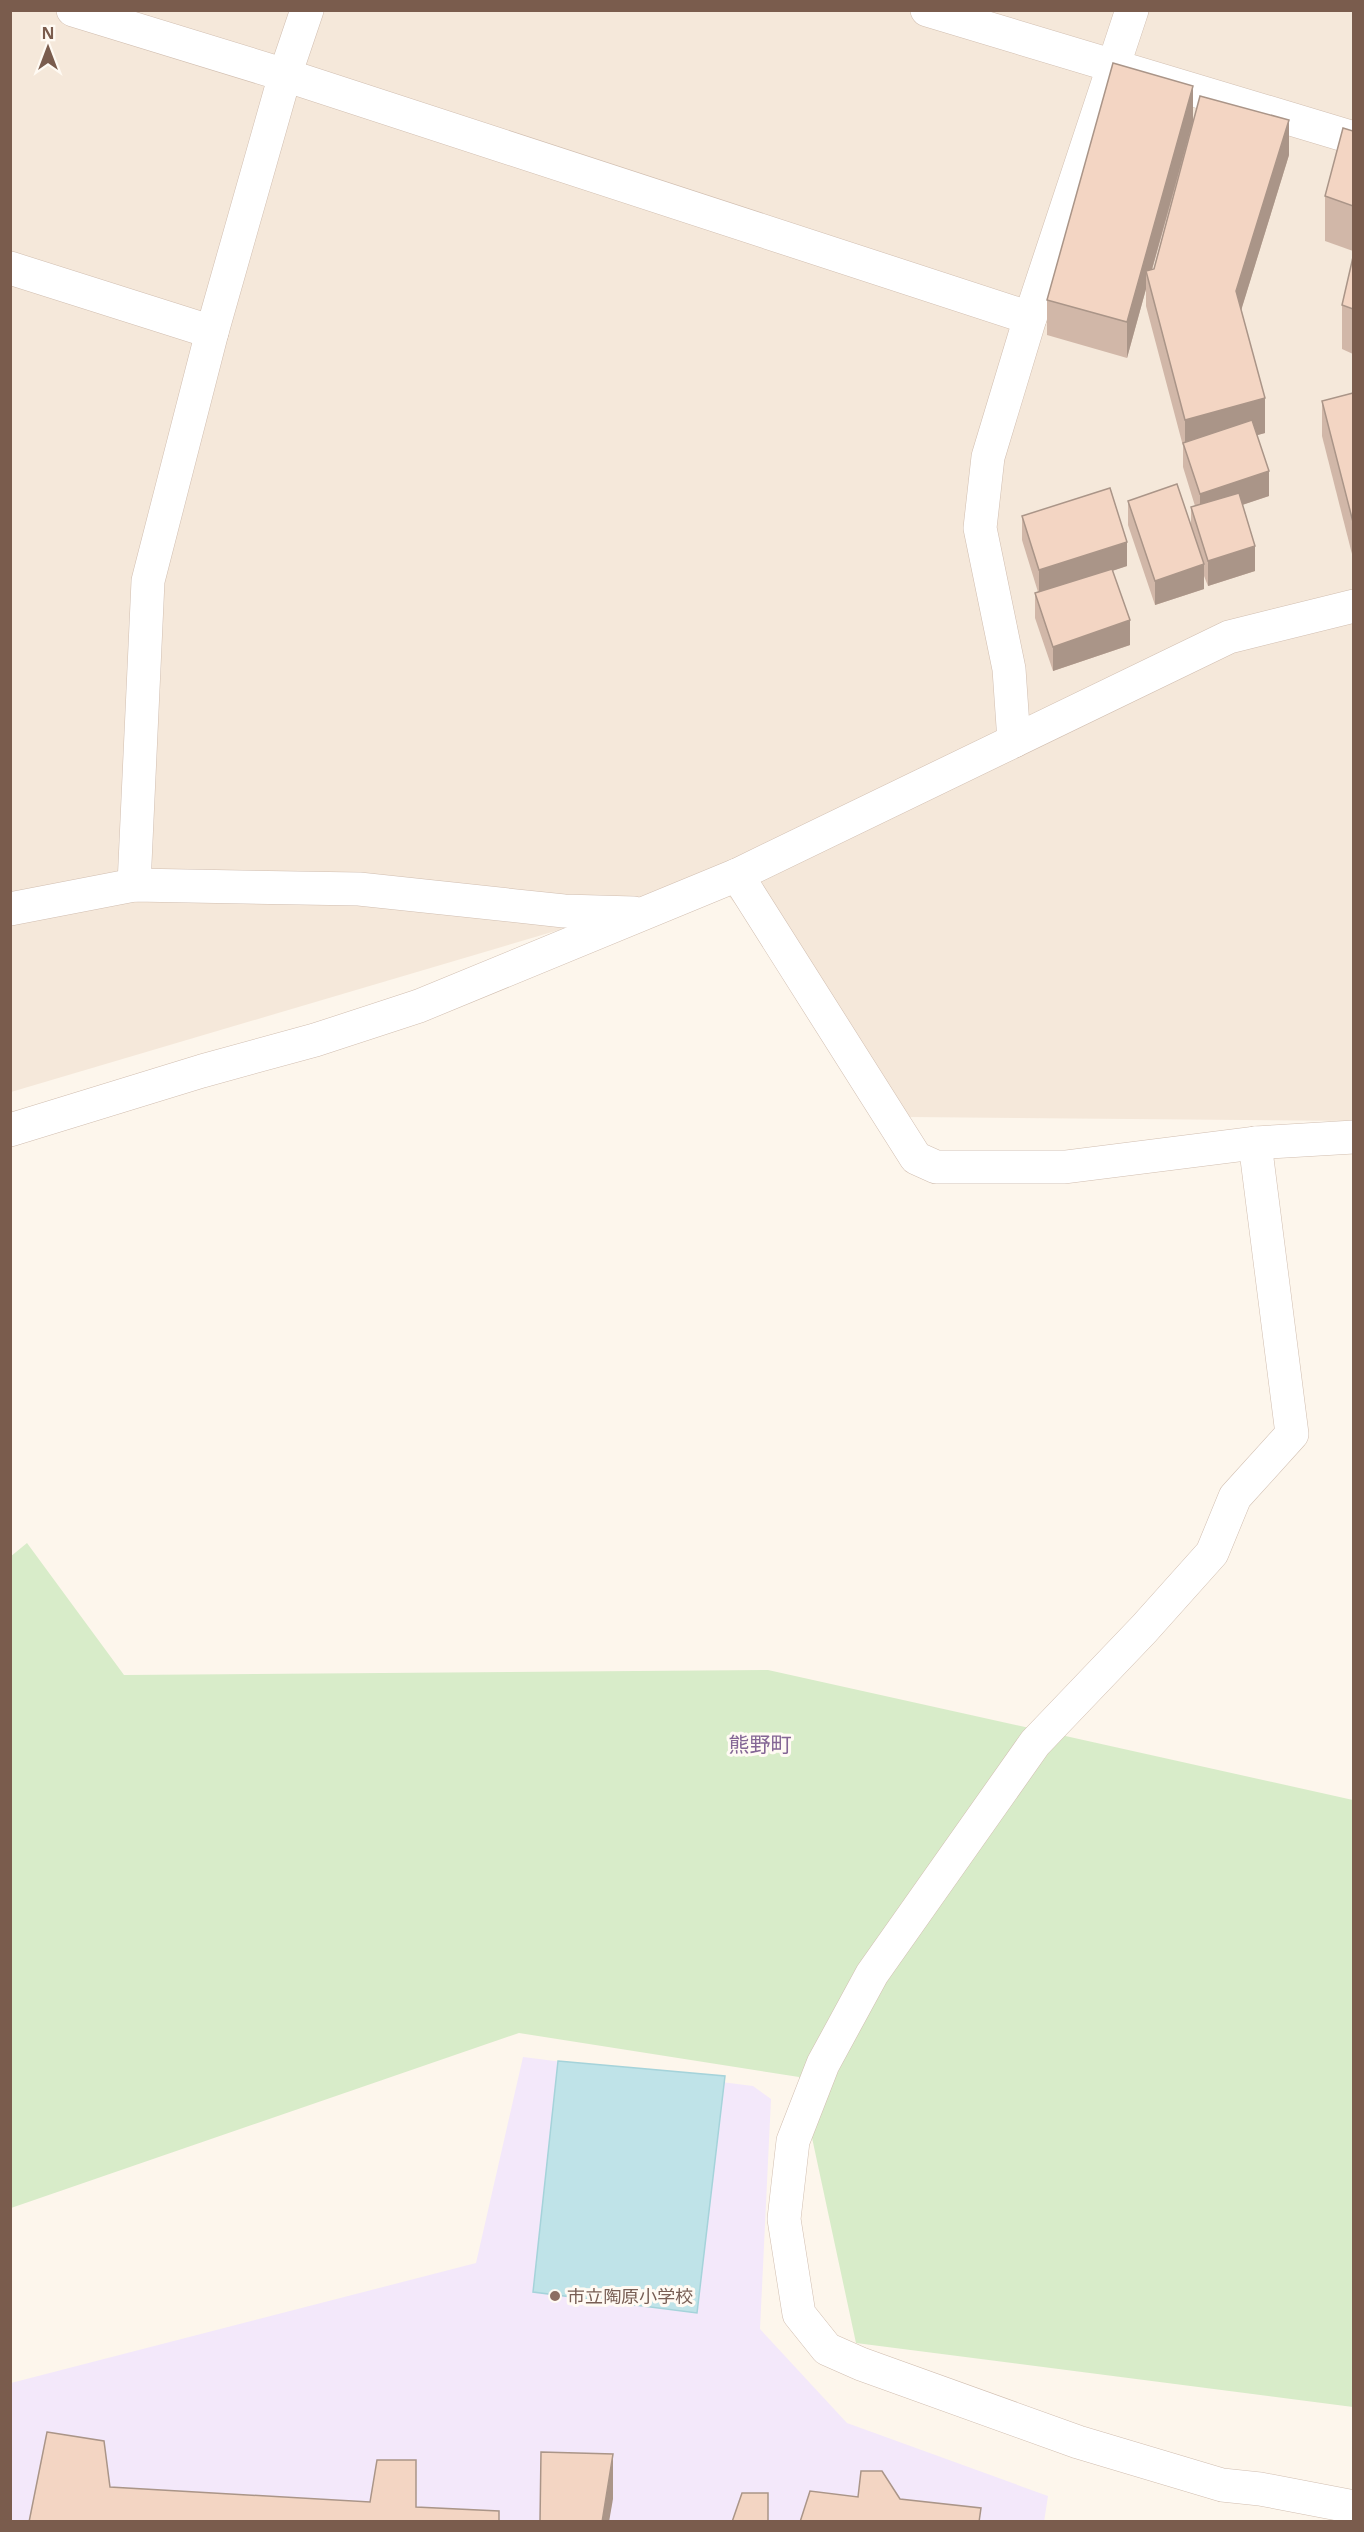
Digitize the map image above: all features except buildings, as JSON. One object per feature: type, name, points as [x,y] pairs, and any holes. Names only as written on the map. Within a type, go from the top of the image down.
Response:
[{"type":"street","points":[[73,10],[285,75],[1030,318]]},
{"type":"street","points":[[134,885],[148,581],[212,332],[285,75],[307,10]]},
{"type":"street","points":[[927,10],[1353,138]]},
{"type":"street","points":[[1014,741],[1009,669],[980,528],[988,457],[1030,318],[1132,10]]},
{"type":"street","points":[[10,268],[212,332]]},
{"type":"street","points":[[10,1130],[202,1071],[315,1040],[419,1006],[737,875],[1229,637],[1353,606]]},
{"type":"street","points":[[737,875],[916,1158],[936,1167],[1065,1167],[1255,1143],[1353,1137]]},
{"type":"street","points":[[10,909],[134,885],[359,889],[564,911],[647,914]]},
{"type":"street","points":[[1255,1143],[1293,1434],[1235,1497],[1212,1553],[1144,1629],[1035,1743],[872,1974],[823,2064],[793,2141],[784,2219],[799,2314],[827,2349],[861,2364],[1078,2442],[1222,2485],[1260,2489],[1353,2507]]},
{"type":"shaded area","points":[[11,11],[1353,11],[1353,1121],[910,1117],[718,883],[11,1092]]},
{"type":"shaded area","name":"市立陶原小学校","points":[[523,2057],[753,2086],[771,2099],[760,2329],[847,2423],[1048,2496],[1044,2522],[11,2522],[11,2383],[476,2263]]},
{"type":"green space","points":[[27,1543],[124,1675],[768,1670],[1353,1800],[1353,2407],[856,2343],[799,2077],[519,2033],[11,2208],[10,1557]]},
{"type":"water","points":[[558,2061],[725,2076],[697,2313],[533,2292]]},
{"type":"place","name":"市立陶原小学校","points":[[555,2296]]},
{"type":"district","name":"熊野町","points":[[760,1744]]}]
